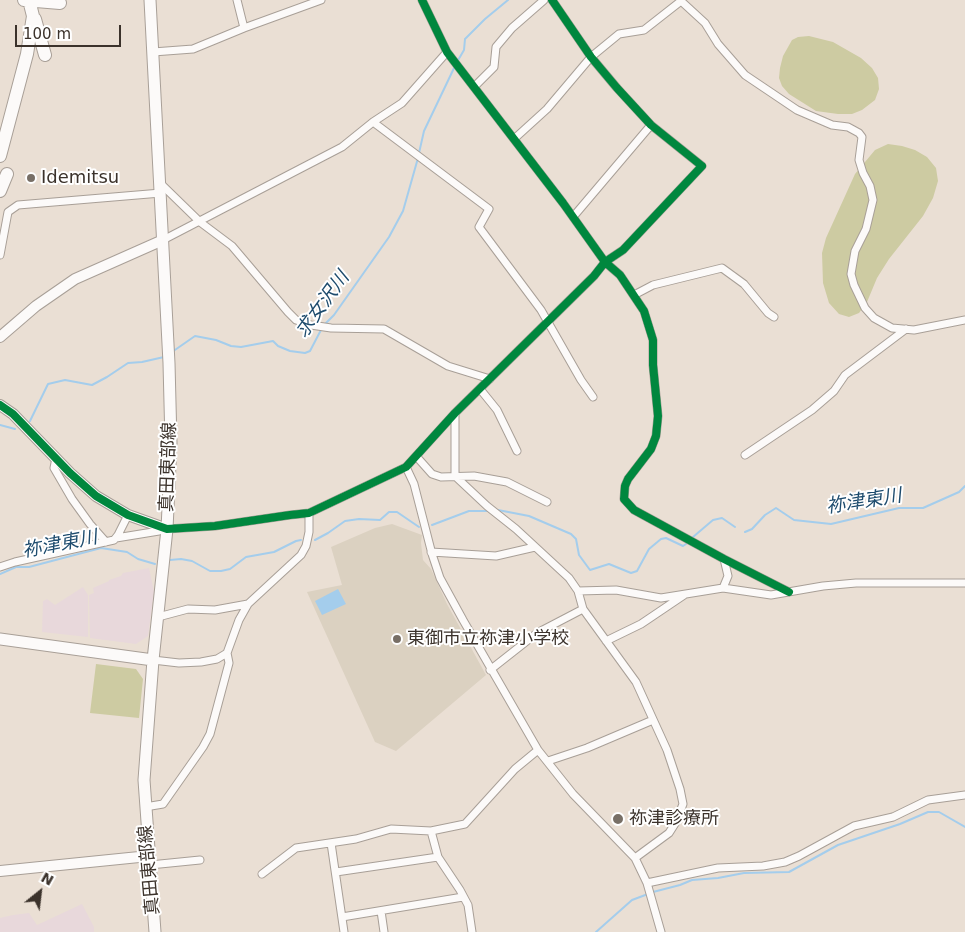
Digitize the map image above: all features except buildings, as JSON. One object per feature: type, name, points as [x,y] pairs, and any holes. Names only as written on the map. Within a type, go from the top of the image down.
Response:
[{"type":"highway","points":[[29,3],[60,3]]},
{"type":"highway","points":[[29,3],[45,55]]},
{"type":"highway","points":[[0,156],[27,54],[32,22],[29,3]]},
{"type":"highway","points":[[0,191],[7,174]]},
{"type":"main road","name":"真田東部線","points":[[150,0],[171,408],[171,472],[163,530],[158,617],[144,780],[156,932]]},
{"type":"main road","points":[[0,639],[153,660]]},
{"type":"street","points":[[237,0],[244,28]]},
{"type":"street","points":[[153,52],[193,49],[321,0]]},
{"type":"street","points":[[422,0],[447,52],[605,262],[620,275],[644,311],[653,340],[653,365],[658,416],[656,436],[651,449],[628,479],[625,486],[624,499],[634,510],[789,592]]},
{"type":"street","points":[[474,87],[494,67],[496,47],[512,28],[544,0]]},
{"type":"street","points":[[0,567],[116,538],[163,530],[215,526],[309,513],[406,467],[455,413],[594,276],[605,262],[623,250],[702,166],[651,125],[591,57],[552,0]]},
{"type":"street","points":[[514,140],[548,109],[591,57],[619,34],[644,30],[682,1],[705,23],[718,44],[745,75],[796,110],[832,126],[848,128],[859,133],[862,142],[859,160],[870,186],[873,200],[866,229],[855,251],[851,267],[859,300],[874,318],[892,328],[914,330],[965,320]]},
{"type":"street","points":[[0,337],[36,306],[75,279],[200,222],[342,147],[373,122],[402,103],[447,52]]},
{"type":"street","points":[[373,122],[489,209],[478,227],[548,321],[580,380],[593,397]]},
{"type":"street","points":[[573,217],[651,125]]},
{"type":"street","points":[[0,255],[8,212],[18,205],[160,188],[232,246],[296,320],[311,325],[331,328],[384,329],[448,366],[490,379]]},
{"type":"street","points":[[634,295],[653,286],[722,268],[744,284],[768,314],[774,317]]},
{"type":"street","points":[[745,455],[812,410],[834,391],[846,375],[906,329]]},
{"type":"street","points":[[480,389],[497,410],[518,451]]},
{"type":"street","points":[[0,405],[13,414],[83,486],[96,496],[128,514],[163,530]]},
{"type":"street","points":[[455,413],[454,476],[569,578],[578,591],[583,609],[636,682],[667,750],[683,804],[676,822],[669,833],[635,858]]},
{"type":"street","points":[[416,456],[432,474],[441,477],[474,476],[507,482],[547,502]]},
{"type":"street","points":[[58,461],[55,463],[54,468],[90,524],[106,542]]},
{"type":"street","points":[[406,467],[416,492],[431,552],[440,578],[490,670],[538,750],[548,760],[573,794],[635,858],[647,883],[661,932]]},
{"type":"street","points":[[145,807],[163,804],[203,747],[210,734],[230,663],[227,653],[239,620],[248,604],[301,555],[306,546],[309,532],[309,513]]},
{"type":"street","points":[[116,538],[128,514]]},
{"type":"street","points":[[431,552],[496,556],[535,547]]},
{"type":"street","points":[[723,588],[728,576],[724,559]]},
{"type":"street","points":[[578,591],[616,590],[661,598],[723,588],[771,595],[823,586],[856,583],[965,583]]},
{"type":"street","points":[[606,642],[642,624],[684,595]]},
{"type":"street","points":[[158,617],[188,609],[215,610],[248,604]]},
{"type":"street","points":[[490,670],[537,633],[583,609]]},
{"type":"street","points":[[153,660],[179,663],[201,662],[217,659],[227,653]]},
{"type":"street","points":[[548,760],[587,748],[653,720]]},
{"type":"street","points":[[262,874],[296,848],[356,840],[391,829],[431,831],[465,824],[515,770],[538,750]]},
{"type":"street","points":[[647,883],[718,868],[763,866],[785,862],[854,826],[893,817],[928,800],[965,795]]},
{"type":"street","points":[[431,831],[438,857],[468,905],[472,932]]},
{"type":"street","points":[[331,843],[344,932]]},
{"type":"street","points":[[336,872],[438,857]]},
{"type":"street","points":[[0,871],[150,860],[200,860]]},
{"type":"street","points":[[342,917],[463,897]]},
{"type":"street","points":[[381,911],[384,932]]},
{"type":"shaded area","points":[[809,36],[833,42],[861,58],[872,68],[878,78],[879,89],[875,100],[862,110],[852,114],[838,114],[816,111],[789,94],[782,86],[779,78],[783,56],[792,40],[798,37]]},
{"type":"shaded area","points":[[888,144],[915,150],[927,157],[936,168],[938,181],[933,198],[923,216],[889,259],[877,278],[867,302],[859,313],[849,317],[839,314],[829,303],[823,283],[822,253],[826,238],[855,174],[875,150]]},
{"type":"shaded area","name":"東御市立祢津小学校","points":[[392,524],[422,535],[423,560],[431,569],[447,604],[486,675],[396,751],[375,742],[307,592],[342,585],[331,547],[375,528]]},
{"type":"shaded area","points":[[149,568],[154,592],[148,636],[136,644],[90,638],[89,595],[94,593],[93,588],[121,576],[123,573]]},
{"type":"shaded area","points":[[83,587],[88,595],[88,637],[42,632],[43,601],[47,599],[55,605]]},
{"type":"shaded area","points":[[96,664],[136,669],[143,679],[139,718],[90,713]]},
{"type":"shaded area","points":[[82,904],[94,927],[94,932],[0,932],[0,918],[29,913],[37,925]]},
{"type":"water","points":[[338,589],[346,604],[322,615],[315,601]]},
{"type":"waterway","name":"求女沢川","points":[[457,62],[464,50],[465,39],[508,0]]},
{"type":"waterway","name":"求女沢川","points":[[419,153],[424,131],[455,66]]},
{"type":"waterway","name":"求女沢川","points":[[325,324],[334,315],[389,237],[403,211],[418,158]]},
{"type":"waterway","name":"求女沢川","points":[[172,352],[195,336],[241,347],[273,341],[278,346],[290,351],[305,353],[310,351],[322,328]]},
{"type":"waterway","name":"求女沢川","points":[[30,421],[48,384],[65,380],[92,385],[128,363],[164,357]]},
{"type":"waterway","name":"求女沢川","points":[[0,425],[15,429]]},
{"type":"waterway","name":"祢津東川","points":[[745,532],[752,529],[765,515],[776,508],[794,520],[831,524],[899,508],[923,508],[959,492],[965,486]]},
{"type":"waterway","name":"祢津東川","points":[[498,510],[529,516],[571,534],[576,539],[579,555],[590,570],[609,564],[631,573],[637,571],[649,549],[661,539],[666,538],[683,546],[686,544]]},
{"type":"waterway","name":"祢津東川","points":[[432,525],[469,511],[487,511]]},
{"type":"waterway","name":"祢津東川","points":[[315,540],[345,521],[359,519],[380,520],[389,512],[397,512],[419,527]]},
{"type":"waterway","name":"祢津東川","points":[[693,537],[713,520],[722,518],[735,527]]},
{"type":"waterway","name":"祢津東川","points":[[170,560],[192,561],[210,571],[221,571],[230,569],[246,557],[274,552],[301,540]]},
{"type":"waterway","name":"祢津東川","points":[[0,574],[16,567],[29,567],[101,548],[127,552],[138,559],[155,564]]},
{"type":"waterway","points":[[653,892],[692,880],[744,873],[789,872],[838,845],[900,824],[928,812],[939,812],[965,827]]},
{"type":"waterway","points":[[596,932],[632,900],[648,894]]},
{"type":"cycle path","points":[[422,0],[447,52],[563,203],[605,262],[620,275],[644,311],[653,340],[653,365],[658,416],[656,436],[651,449],[628,479],[625,486],[624,499],[634,510],[789,592]]},
{"type":"cycle path","points":[[0,405],[13,414],[70,473],[96,496],[128,515],[167,529],[215,526],[309,513],[406,467],[455,413],[594,276],[605,262],[623,250],[702,166],[651,125],[617,88],[591,57],[552,0]]},
{"type":"place","name":"Idemitsu","points":[[31,178]]},
{"type":"place","name":"東御市立祢津小学校","points":[[397,639]]},
{"type":"place","name":"祢津診療所","points":[[618,819]]}]
